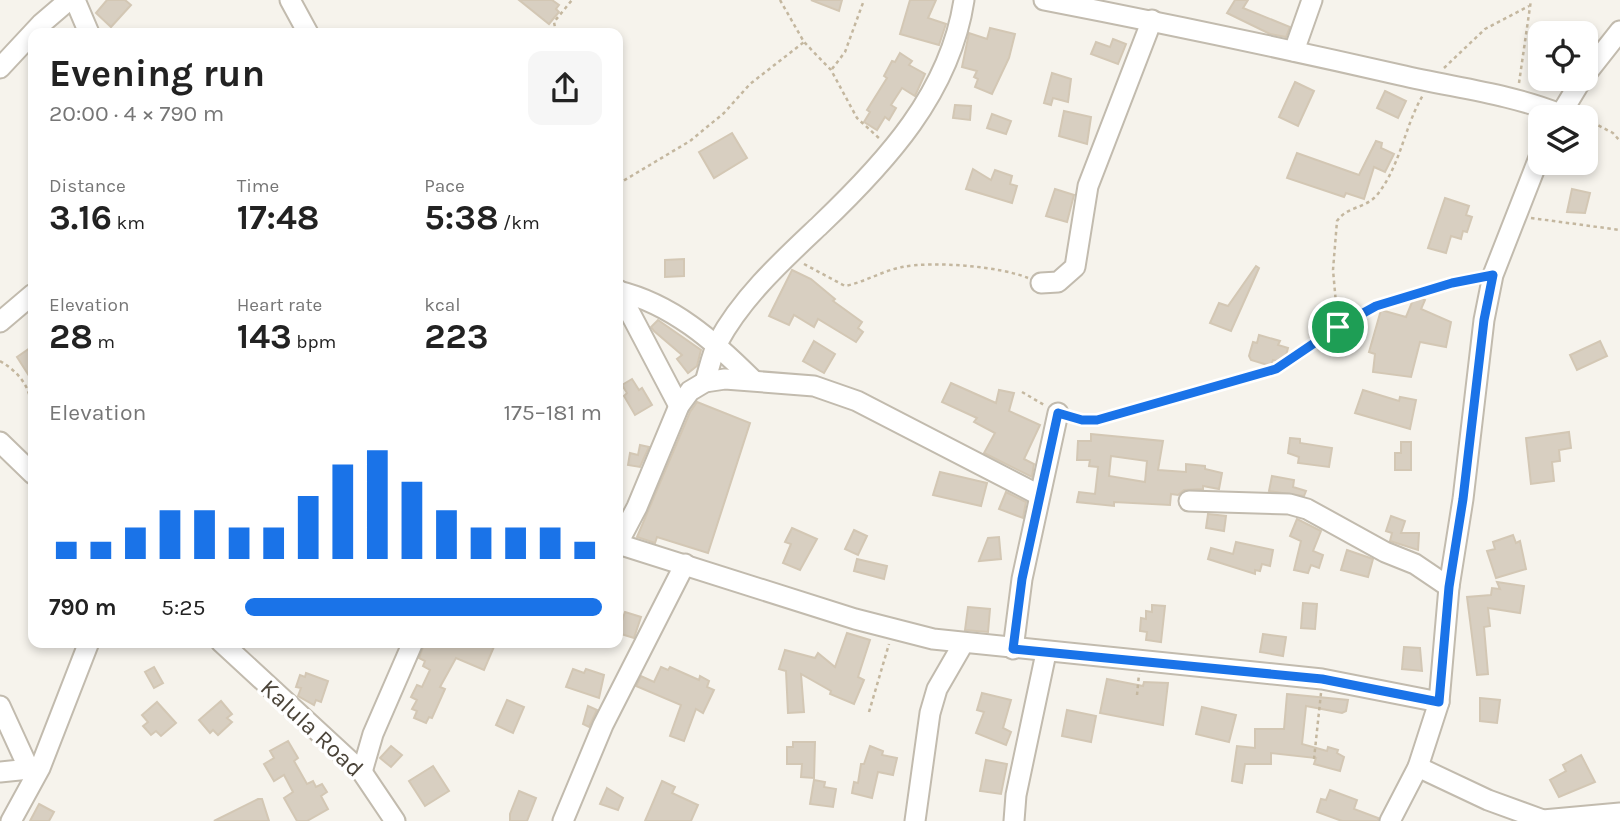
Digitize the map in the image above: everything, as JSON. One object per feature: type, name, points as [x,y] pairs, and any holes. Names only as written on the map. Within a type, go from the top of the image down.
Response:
[{"type":"street","points":[[37,28],[69,0]]},
{"type":"street","points":[[75,0],[87,28]]},
{"type":"street","points":[[290,0],[305,28]]},
{"type":"street","points":[[705,382],[717,344],[754,291],[846,200],[930,99],[947,66],[960,29],[964,0]]},
{"type":"street","points":[[1044,0],[1152,20],[1430,82],[1517,97],[1535,105]]},
{"type":"street","points":[[1294,51],[1312,0]]},
{"type":"street","points":[[1041,283],[1058,282],[1076,267],[1088,186],[1152,20]]},
{"type":"street","points":[[1598,59],[1620,31]]},
{"type":"street","points":[[0,68],[28,38]]},
{"type":"street","points":[[1390,821],[1418,767],[1439,702],[1449,587],[1463,499],[1484,320],[1493,275],[1531,175]]},
{"type":"street","points":[[623,292],[652,302],[717,344],[752,379]]},
{"type":"street","points":[[0,322],[28,298]]},
{"type":"street","points":[[623,299],[679,405]]},
{"type":"street","points":[[623,533],[642,496],[679,405],[691,391],[705,382],[752,379],[814,386],[857,401],[1040,495]]},
{"type":"street","points":[[1013,649],[1022,579],[1058,413]]},
{"type":"street","points":[[0,442],[28,468]]},
{"type":"street","points":[[1189,501],[1289,504],[1307,509],[1385,552],[1415,564],[1449,587]]},
{"type":"street","points":[[623,545],[893,630],[962,644],[1322,679],[1439,702]]},
{"type":"street","points":[[563,821],[603,725],[685,564]]},
{"type":"street","points":[[915,821],[930,713],[937,689],[962,644]]},
{"type":"street","points":[[11,821],[86,648]]},
{"type":"street","name":"Kalula Road","points":[[228,648],[362,772],[395,821]]},
{"type":"street","points":[[362,772],[373,734],[410,648]]},
{"type":"street","points":[[1014,821],[1016,795],[1046,653]]},
{"type":"street","points":[[0,706],[34,768]]},
{"type":"street","points":[[1418,767],[1488,800],[1543,820],[1620,813]]},
{"type":"street","points":[[0,772],[34,768]]},
{"type":"path","points":[[555,28],[554,22],[572,0]]},
{"type":"path","points":[[779,0],[804,42],[831,70],[858,118],[872,134],[892,147]]},
{"type":"path","points":[[831,70],[845,52],[864,0]]},
{"type":"path","points":[[1517,97],[1531,0]]},
{"type":"path","points":[[1338,327],[1333,270],[1337,220],[1348,209],[1358,207],[1375,197],[1388,179],[1402,152],[1413,111],[1430,82],[1485,29],[1529,6]]},
{"type":"path","points":[[623,181],[690,141],[724,113],[750,84],[804,42]]},
{"type":"path","points":[[1598,125],[1613,133],[1620,141]]},
{"type":"path","points":[[1514,216],[1620,230]]},
{"type":"path","points":[[789,255],[845,286],[902,267],[927,265],[1017,273],[1041,283]]},
{"type":"path","points":[[1023,393],[1058,413],[1082,420],[1097,420],[1276,369],[1338,327],[1376,306],[1493,275]]},
{"type":"path","points":[[0,361],[17,372],[28,388]]},
{"type":"path","points":[[869,712],[893,630]]},
{"type":"path","points":[[1137,695],[1140,661]]},
{"type":"path","points":[[1314,759],[1322,679]]},
{"type":"building","points":[[107,0],[125,0],[131,5],[111,27],[96,13]]},
{"type":"building","points":[[519,0],[552,0],[559,5],[556,9],[559,12],[549,24]]},
{"type":"building","points":[[811,0],[842,0],[839,11]]},
{"type":"building","points":[[910,0],[936,0],[928,18],[946,24],[939,45],[900,34]]},
{"type":"building","points":[[1235,0],[1248,0],[1243,8],[1290,27],[1286,37],[1270,34],[1227,13]]},
{"type":"building","points":[[990,28],[1015,34],[1009,58],[992,94],[975,87],[978,79],[974,77],[977,71],[962,67],[969,33],[987,39]]},
{"type":"building","points":[[1113,39],[1126,44],[1118,64],[1091,54],[1096,42],[1110,47]]},
{"type":"building","points":[[900,53],[912,61],[909,65],[925,74],[915,96],[902,88],[891,105],[896,108],[889,120],[885,117],[877,130],[864,122],[870,112],[867,110],[887,78],[884,76],[892,61],[895,62]]},
{"type":"building","points":[[1052,73],[1071,79],[1068,102],[1053,98],[1051,105],[1044,103]]},
{"type":"building","points":[[1295,82],[1314,91],[1298,126],[1279,117]]},
{"type":"building","points":[[1385,91],[1406,101],[1398,118],[1377,108]]},
{"type":"building","points":[[955,105],[971,106],[970,120],[953,118]]},
{"type":"building","points":[[1064,111],[1091,117],[1087,144],[1059,136]]},
{"type":"building","points":[[992,114],[1011,121],[1006,134],[987,128]]},
{"type":"building","points":[[732,133],[747,158],[714,178],[699,152]]},
{"type":"building","points":[[1376,141],[1382,143],[1381,148],[1394,154],[1385,172],[1374,167],[1364,199],[1346,193],[1344,197],[1287,178],[1297,153],[1359,175]]},
{"type":"building","points":[[973,169],[991,180],[995,170],[1012,176],[1010,184],[1017,186],[1012,203],[966,189]]},
{"type":"building","points":[[1055,189],[1074,195],[1067,222],[1046,216]]},
{"type":"building","points":[[1572,189],[1590,193],[1585,213],[1567,212]]},
{"type":"building","points":[[1445,198],[1469,206],[1466,215],[1472,217],[1467,232],[1463,231],[1461,239],[1451,236],[1446,253],[1428,248]]},
{"type":"building","points":[[684,259],[684,276],[665,277],[665,260]]},
{"type":"building","points":[[1256,266],[1259,268],[1231,331],[1210,323],[1219,303],[1228,306]]},
{"type":"building","points":[[792,270],[811,279],[835,299],[833,301],[862,322],[858,328],[863,332],[856,342],[818,319],[814,327],[794,315],[789,325],[769,316]]},
{"type":"building","points":[[1415,295],[1425,300],[1421,309],[1451,322],[1446,347],[1420,342],[1411,377],[1373,372],[1375,354],[1369,352],[1381,310],[1406,317]]},
{"type":"building","points":[[658,320],[701,350],[697,366],[688,373],[677,359],[682,355],[651,327]]},
{"type":"building","points":[[1259,335],[1280,341],[1278,345],[1288,348],[1284,363],[1273,360],[1271,366],[1251,360],[1249,356],[1253,342],[1257,343]]},
{"type":"building","points":[[814,341],[835,354],[824,373],[803,361]]},
{"type":"building","points":[[1600,341],[1607,356],[1577,370],[1570,355]]},
{"type":"building","points":[[28,349],[28,374],[17,357]]},
{"type":"building","points":[[632,379],[639,390],[642,388],[652,405],[635,415],[624,396],[627,393],[623,384]]},
{"type":"building","points":[[951,383],[996,403],[999,390],[1014,393],[1009,411],[1040,425],[1024,459],[1034,464],[1032,477],[984,453],[995,433],[974,422],[977,418],[942,402]]},
{"type":"building","points":[[1363,390],[1399,401],[1400,397],[1416,400],[1410,429],[1355,413]]},
{"type":"building","points":[[697,402],[750,423],[708,553],[657,537],[655,543],[637,537],[690,412]]},
{"type":"building","points":[[1569,432],[1571,448],[1559,450],[1560,461],[1552,462],[1554,481],[1531,484],[1526,438]]},
{"type":"building","points":[[1091,434],[1163,441],[1158,470],[1186,472],[1186,464],[1205,466],[1205,469],[1222,473],[1219,489],[1203,486],[1203,489],[1171,494],[1170,505],[1114,502],[1114,506],[1077,502],[1079,492],[1095,494],[1098,467],[1089,466],[1090,460],[1077,460],[1078,441],[1091,441]],"holes":[[[1111,456],[1147,461],[1145,482],[1109,476]]]},
{"type":"building","points":[[1290,438],[1300,439],[1300,443],[1332,448],[1329,467],[1298,463],[1299,457],[1288,453]]},
{"type":"building","points":[[1401,442],[1411,442],[1411,470],[1395,470],[1395,453],[1401,453]]},
{"type":"building","points":[[640,445],[649,447],[640,467],[628,465],[630,453],[638,455]]},
{"type":"building","points":[[940,472],[987,483],[981,506],[933,495]]},
{"type":"building","points":[[1272,476],[1294,480],[1293,487],[1306,491],[1304,496],[1269,491]]},
{"type":"building","points":[[1006,492],[1026,502],[1023,518],[999,509]]},
{"type":"building","points":[[1208,514],[1226,516],[1224,531],[1206,528]]},
{"type":"building","points":[[1391,516],[1405,521],[1401,533],[1419,533],[1418,550],[1390,541],[1392,533],[1386,531]]},
{"type":"building","points":[[1297,519],[1321,531],[1313,551],[1323,555],[1319,568],[1311,565],[1308,573],[1294,570],[1301,541],[1290,536]]},
{"type":"building","points":[[792,528],[817,539],[800,570],[783,563],[791,544],[785,542]]},
{"type":"building","points":[[854,530],[867,536],[858,555],[845,549]]},
{"type":"building","points":[[1513,535],[1516,543],[1520,541],[1526,569],[1496,578],[1487,551],[1495,549],[1493,542]]},
{"type":"building","points":[[999,537],[1001,559],[979,561],[988,538]]},
{"type":"building","points":[[1236,542],[1273,550],[1270,566],[1262,564],[1260,571],[1255,570],[1255,574],[1208,559],[1211,548],[1233,554]]},
{"type":"building","points":[[1347,550],[1373,559],[1368,577],[1341,570]]},
{"type":"building","points":[[857,559],[887,566],[884,579],[854,571]]},
{"type":"building","points":[[1497,582],[1524,586],[1520,613],[1488,608],[1490,626],[1484,627],[1488,674],[1477,675],[1467,597],[1491,595],[1492,588],[1500,589]]},
{"type":"building","points":[[1303,603],[1317,604],[1315,629],[1301,628]]},
{"type":"building","points":[[1152,605],[1165,606],[1161,642],[1146,640],[1147,632],[1140,631],[1141,618],[1146,619],[1146,611],[1152,612]]},
{"type":"building","points":[[968,607],[990,609],[988,632],[965,630]]},
{"type":"building","points":[[625,612],[641,617],[634,638],[623,635]]},
{"type":"building","points":[[847,633],[870,640],[858,677],[864,680],[854,704],[830,694],[831,691],[801,674],[804,712],[788,713],[786,671],[779,669],[785,650],[815,658],[818,653],[835,667]]},
{"type":"building","points":[[1263,634],[1286,637],[1283,656],[1260,652]]},
{"type":"building","points":[[1404,647],[1420,648],[1422,671],[1402,669]]},
{"type":"building","points":[[423,648],[493,648],[484,670],[456,658],[440,687],[445,689],[432,718],[429,717],[426,723],[414,718],[417,711],[412,709],[417,700],[411,697],[417,685],[422,687],[430,670],[423,666],[425,661],[419,658]]},
{"type":"building","points":[[154,667],[163,683],[154,688],[145,672]]},
{"type":"building","points":[[661,667],[668,670],[670,667],[699,680],[700,676],[709,681],[707,687],[714,690],[703,713],[696,709],[684,741],[670,736],[681,705],[636,686],[641,676],[654,682]]},
{"type":"building","points":[[573,669],[584,673],[586,669],[604,675],[599,698],[566,687]]},
{"type":"building","points":[[306,673],[328,681],[321,702],[316,700],[314,705],[298,696],[301,688],[296,687],[300,675],[305,677]]},
{"type":"building","points":[[1107,679],[1143,686],[1144,682],[1168,683],[1163,725],[1100,713]]},
{"type":"building","points":[[982,693],[1011,700],[1003,728],[1011,732],[1006,745],[976,733],[984,712],[977,710]]},
{"type":"building","points":[[1287,694],[1348,700],[1346,711],[1342,713],[1306,706],[1302,744],[1327,751],[1328,747],[1338,750],[1337,753],[1344,757],[1340,771],[1314,764],[1316,758],[1271,753],[1271,764],[1245,764],[1242,783],[1232,781],[1237,746],[1255,748],[1255,729],[1284,729]]},
{"type":"building","points":[[1480,698],[1500,700],[1497,723],[1480,721]]},
{"type":"building","points":[[507,700],[524,707],[513,733],[496,725]]},
{"type":"building","points":[[221,701],[232,714],[227,718],[232,722],[218,735],[213,730],[210,733],[199,720]]},
{"type":"building","points":[[157,702],[176,723],[161,736],[156,731],[151,735],[143,726],[148,722],[142,715]]},
{"type":"building","points":[[588,706],[597,710],[589,727],[583,724]]},
{"type":"building","points":[[1202,707],[1236,715],[1229,742],[1196,734]]},
{"type":"building","points":[[1067,710],[1096,716],[1091,742],[1062,736]]},
{"type":"building","points":[[288,741],[298,758],[294,761],[307,784],[313,781],[316,787],[322,784],[327,792],[321,796],[328,809],[307,821],[297,821],[284,798],[293,792],[284,775],[274,781],[264,764],[274,758],[270,751]]},
{"type":"building","points":[[793,742],[815,742],[814,778],[801,777],[802,764],[787,764],[787,747],[793,747]]},
{"type":"building","points":[[391,746],[402,755],[391,767],[380,758]]},
{"type":"building","points":[[870,746],[883,751],[882,755],[897,758],[893,775],[878,772],[872,798],[852,793]]},
{"type":"building","points":[[1581,755],[1595,782],[1559,797],[1550,780],[1566,771],[1563,765]]},
{"type":"building","points":[[986,760],[1007,764],[1001,794],[980,791]]},
{"type":"building","points":[[433,766],[449,791],[425,806],[409,781]]},
{"type":"building","points":[[814,780],[825,782],[824,787],[836,789],[833,807],[810,804]]},
{"type":"building","points":[[662,781],[675,787],[672,793],[698,805],[691,821],[645,821]]},
{"type":"building","points":[[607,788],[623,798],[618,810],[600,804]]},
{"type":"building","points":[[1330,790],[1357,800],[1354,809],[1378,818],[1378,821],[1342,821],[1317,812],[1321,799],[1326,800]]},
{"type":"building","points":[[519,791],[536,798],[527,821],[510,821],[510,814]]},
{"type":"building","points":[[262,799],[269,821],[214,821]]},
{"type":"building","points":[[39,804],[54,812],[49,821],[30,821]]},
{"type":"route","points":[[1493,275],[1484,320],[1463,499],[1449,587],[1439,702],[1322,679],[1013,649],[1022,579],[1058,413],[1082,420],[1097,420],[1145,404],[1276,369],[1338,327],[1376,306],[1452,283],[1493,275]]}]
